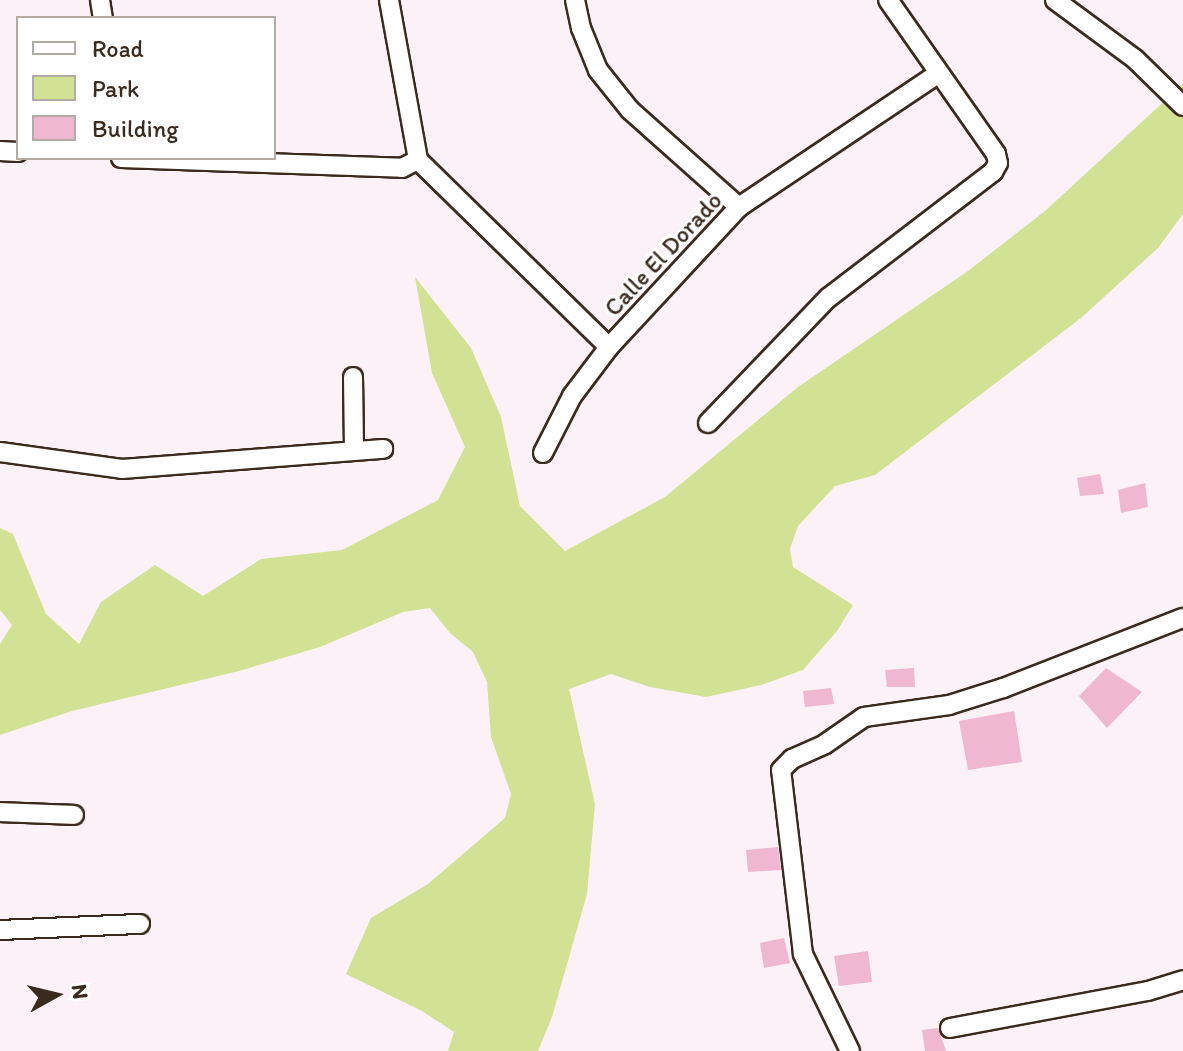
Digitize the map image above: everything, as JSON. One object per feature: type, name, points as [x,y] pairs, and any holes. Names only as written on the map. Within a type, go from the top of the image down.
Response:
[{"type":"street","points":[[389,0],[418,160],[609,347]]},
{"type":"street","points":[[575,0],[581,28],[598,70],[630,110],[739,207]]},
{"type":"street","points":[[708,423],[828,298],[993,172],[996,154],[888,0]]},
{"type":"street","points":[[1055,0],[1135,59],[1183,106]]},
{"type":"street","name":"Calle El Dorado","points":[[543,453],[572,396],[609,347],[739,207],[938,74]]},
{"type":"street","points":[[186,160],[402,168],[418,160]]},
{"type":"street","points":[[353,377],[354,451]]},
{"type":"street","points":[[0,452],[122,469],[383,449]]},
{"type":"street","points":[[850,1051],[803,954],[781,770],[792,759],[825,744],[864,717],[949,705],[1003,688],[1183,618]]},
{"type":"street","points":[[0,812],[74,815]]},
{"type":"street","points":[[0,930],[140,924]]},
{"type":"street","points":[[950,1028],[1148,991],[1183,980]]},
{"type":"green space","points":[[1183,84],[1183,214],[1158,248],[1081,318],[875,475],[835,486],[798,526],[790,549],[793,567],[853,605],[837,631],[803,670],[761,685],[706,697],[650,687],[611,674],[569,689],[595,804],[587,894],[552,1017],[538,1051],[448,1051],[454,1032],[422,1011],[346,974],[371,918],[428,884],[505,818],[511,794],[491,737],[487,682],[473,652],[450,633],[430,608],[403,612],[320,647],[239,671],[72,711],[0,735],[0,644],[12,625],[0,610],[0,528],[13,534],[46,614],[79,644],[101,602],[155,565],[203,596],[261,559],[342,550],[438,500],[465,447],[432,373],[415,277],[471,348],[501,417],[520,506],[565,551],[665,497],[798,387],[968,271],[1045,211]]},
{"type":"building","points":[[1100,474],[1104,494],[1080,496],[1077,478]]},
{"type":"building","points":[[1145,483],[1148,507],[1121,513],[1118,490]]},
{"type":"building","points":[[914,668],[915,687],[887,687],[885,670]]},
{"type":"building","points":[[1106,668],[1142,692],[1107,728],[1079,696]]},
{"type":"building","points":[[831,688],[834,704],[805,707],[803,691]]},
{"type":"building","points":[[1014,711],[1022,762],[968,770],[959,721]]},
{"type":"building","points":[[778,847],[781,870],[748,872],[746,850]]},
{"type":"building","points":[[784,938],[790,963],[764,968],[760,943]]},
{"type":"building","points":[[868,951],[872,982],[839,986],[834,956]]},
{"type":"building","points":[[938,1028],[946,1051],[925,1051],[922,1030]]}]
